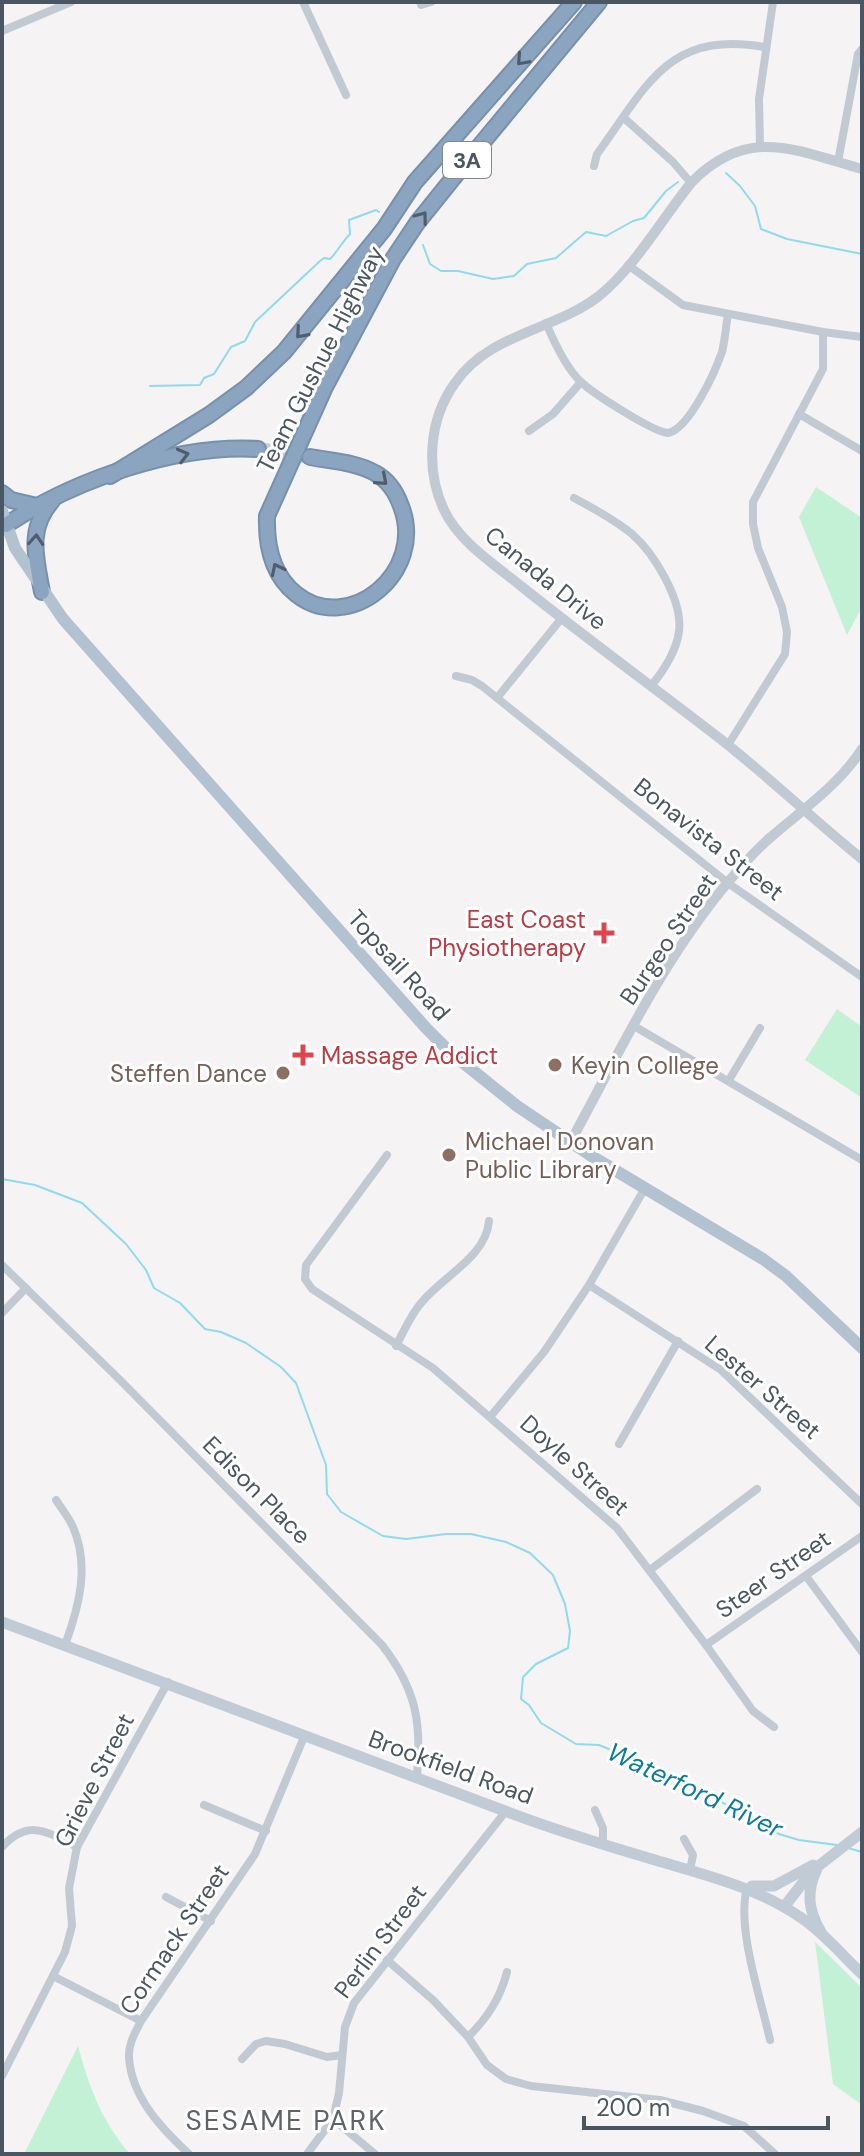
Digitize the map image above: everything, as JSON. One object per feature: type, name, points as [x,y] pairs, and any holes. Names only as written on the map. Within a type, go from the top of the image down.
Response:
[{"type":"highway","name":"Team Gushue Highway","points":[[110,476],[209,415],[263,373],[311,321],[384,229],[415,182],[574,2]]},
{"type":"highway","name":"Team Gushue Highway","points":[[310,457],[346,463],[373,472],[387,481],[406,518],[405,553],[400,568],[375,593],[352,604],[336,607],[316,605],[292,591],[274,566],[267,516],[353,332],[417,223],[599,2]]},
{"type":"highway","points":[[3,522],[58,495],[110,476],[211,448],[258,449]]},
{"type":"highway","points":[[2,493],[11,500],[37,506]]},
{"type":"highway","points":[[42,592],[34,537],[38,521],[58,495]]},
{"type":"main road","name":"Topsail Road","points":[[3,522],[8,546],[119,684],[451,1053],[507,1098],[571,1141],[786,1276],[862,1348]]},
{"type":"main road","name":"Brookfield Road","points":[[2,1622],[506,1811],[603,1845],[744,1886],[803,1919],[862,1974]]},
{"type":"main road","points":[[744,1886],[770,1887],[821,1861],[857,1835]]},
{"type":"main road","points":[[784,1907],[821,1861]]},
{"type":"main road","points":[[821,1861],[812,1881],[809,1899],[812,1913],[826,1940]]},
{"type":"street","points":[[2,31],[71,2]]},
{"type":"street","points":[[303,2],[346,95]]},
{"type":"street","points":[[760,146],[759,99],[773,2]]},
{"type":"street","points":[[594,166],[597,154],[649,82],[670,61],[684,53],[714,44],[765,47]]},
{"type":"street","points":[[838,162],[858,54],[862,49]]},
{"type":"street","points":[[624,118],[673,162],[691,183]]},
{"type":"street","name":"Canada Drive","points":[[862,169],[779,146],[760,146],[726,156],[691,183],[628,265],[597,297],[505,341],[478,358],[455,381],[433,433],[431,458],[444,511],[479,552],[561,619],[728,745],[862,859]]},
{"type":"street","points":[[628,265],[683,305],[862,337]]},
{"type":"street","points":[[546,323],[581,382],[647,425],[661,432],[674,432],[687,420],[713,372],[722,349],[728,314]]},
{"type":"street","points":[[728,745],[785,654],[787,632],[782,607],[758,548],[753,502],[823,369],[823,332]]},
{"type":"street","points":[[529,431],[553,414],[581,382]]},
{"type":"street","points":[[799,414],[862,451]]},
{"type":"street","points":[[574,498],[632,534],[656,562],[670,588],[678,614],[679,632],[659,677],[651,686]]},
{"type":"street","points":[[497,698],[561,619]]},
{"type":"street","name":"Bonavista Street","points":[[456,676],[477,683],[728,883],[862,977]]},
{"type":"street","name":"Burgeo Street","points":[[571,1141],[669,964],[728,883],[768,839],[815,802],[862,749]]},
{"type":"street","points":[[634,1026],[862,1160]]},
{"type":"street","points":[[729,1080],[760,1028]]},
{"type":"street","name":"Doyle Street","points":[[387,1155],[306,1265],[305,1279],[323,1299],[433,1368],[617,1528],[753,1711],[774,1727]]},
{"type":"street","points":[[490,1417],[544,1352],[589,1285],[645,1188]]},
{"type":"street","points":[[396,1346],[424,1299],[477,1250],[488,1235],[489,1221]]},
{"type":"street","name":"Edison Place","points":[[2,1265],[382,1645],[406,1681],[418,1714],[420,1744],[417,1776]]},
{"type":"street","name":"Lester Street","points":[[589,1285],[721,1370],[862,1504]]},
{"type":"street","points":[[2,1313],[26,1288]]},
{"type":"street","points":[[619,1444],[678,1341]]},
{"type":"street","points":[[650,1570],[757,1489]]},
{"type":"street","points":[[56,1500],[73,1528],[83,1567],[76,1615],[65,1645]]},
{"type":"street","name":"Steer Street","points":[[706,1645],[862,1536]]},
{"type":"street","points":[[806,1576],[862,1652]]},
{"type":"street","name":"Grieve Street","points":[[2,2076],[65,1952],[72,1926],[69,1888],[77,1847],[168,1682]]},
{"type":"street","name":"Cormack Street","points":[[189,2154],[150,2116],[129,2058],[131,2042],[141,2021],[255,1854],[304,1737]]},
{"type":"street","points":[[204,1805],[266,1831]]},
{"type":"street","points":[[595,1810],[603,1828],[603,1845]]},
{"type":"street","name":"Perlin Street","points":[[307,2154],[333,2119],[339,2093],[345,2027],[354,2003],[506,1811]]},
{"type":"street","points":[[2,1847],[16,1834],[28,1830],[42,1830],[77,1847]]},
{"type":"street","points":[[684,1839],[693,1855],[690,1870]]},
{"type":"street","points":[[744,1886],[743,1903],[750,1951],[770,2040]]},
{"type":"street","points":[[166,1897],[211,1921]]},
{"type":"street","points":[[387,1960],[424,1991],[468,2037],[487,2065],[506,2079],[531,2086],[660,2100],[703,2111],[744,2126],[775,2154]]},
{"type":"street","points":[[468,2037],[495,2006],[507,1972]]},
{"type":"street","points":[[53,1976],[141,2021]]},
{"type":"street","points":[[242,2059],[256,2044],[266,2041],[327,2057],[342,2055]]},
{"type":"street","points":[[333,2119],[375,2154]]},
{"type":"green space","points":[[816,487],[862,518],[862,607],[847,635],[799,517]]},
{"type":"green space","points":[[837,1009],[862,1027],[862,1098],[805,1060]]},
{"type":"green space","points":[[815,1942],[862,1988],[862,2105],[833,2084]]},
{"type":"green space","name":"SESAME PARK","points":[[78,2046],[98,2103],[129,2153],[24,2154]]},
{"type":"waterway","points":[[726,173],[755,206],[761,229],[787,239],[862,254]]},
{"type":"waterway","points":[[423,245],[430,264],[441,271],[458,271],[493,279],[514,276],[527,264],[556,258],[586,232],[606,236],[644,218],[666,191],[678,182]]},
{"type":"waterway","points":[[150,386],[200,385],[204,378],[214,374],[231,347],[245,341],[255,322],[320,261],[333,256],[350,234],[349,220],[376,210],[379,212]]},
{"type":"waterway","name":"Waterford River","points":[[2,1179],[35,1185],[82,1203],[126,1244],[146,1270],[154,1288],[180,1303],[205,1329],[246,1343],[281,1367],[296,1383],[326,1465],[327,1494],[341,1512],[383,1536],[406,1539],[471,1534],[506,1542],[530,1553],[553,1575],[565,1604],[570,1631],[568,1648],[536,1664],[523,1677],[521,1699],[541,1723],[576,1744],[599,1745],[658,1769],[703,1790],[753,1822],[779,1834],[837,1845]]},
{"type":"waterway","name":"Waterford River","points":[[848,1848],[862,1852]]},
{"type":"tunnel","points":[[258,449],[305,456]]},
{"type":"place","name":"East Coast Physiotherapy","points":[[604,933]]},
{"type":"place","name":"Massage Addict","points":[[303,1055]]},
{"type":"place","name":"Keyin College","points":[[555,1065]]},
{"type":"place","name":"Steffen Dance","points":[[283,1073]]},
{"type":"place","name":"Michael Donovan Public Library","points":[[449,1155]]},
{"type":"district","name":"SESAME PARK","points":[[286,2120]]}]
